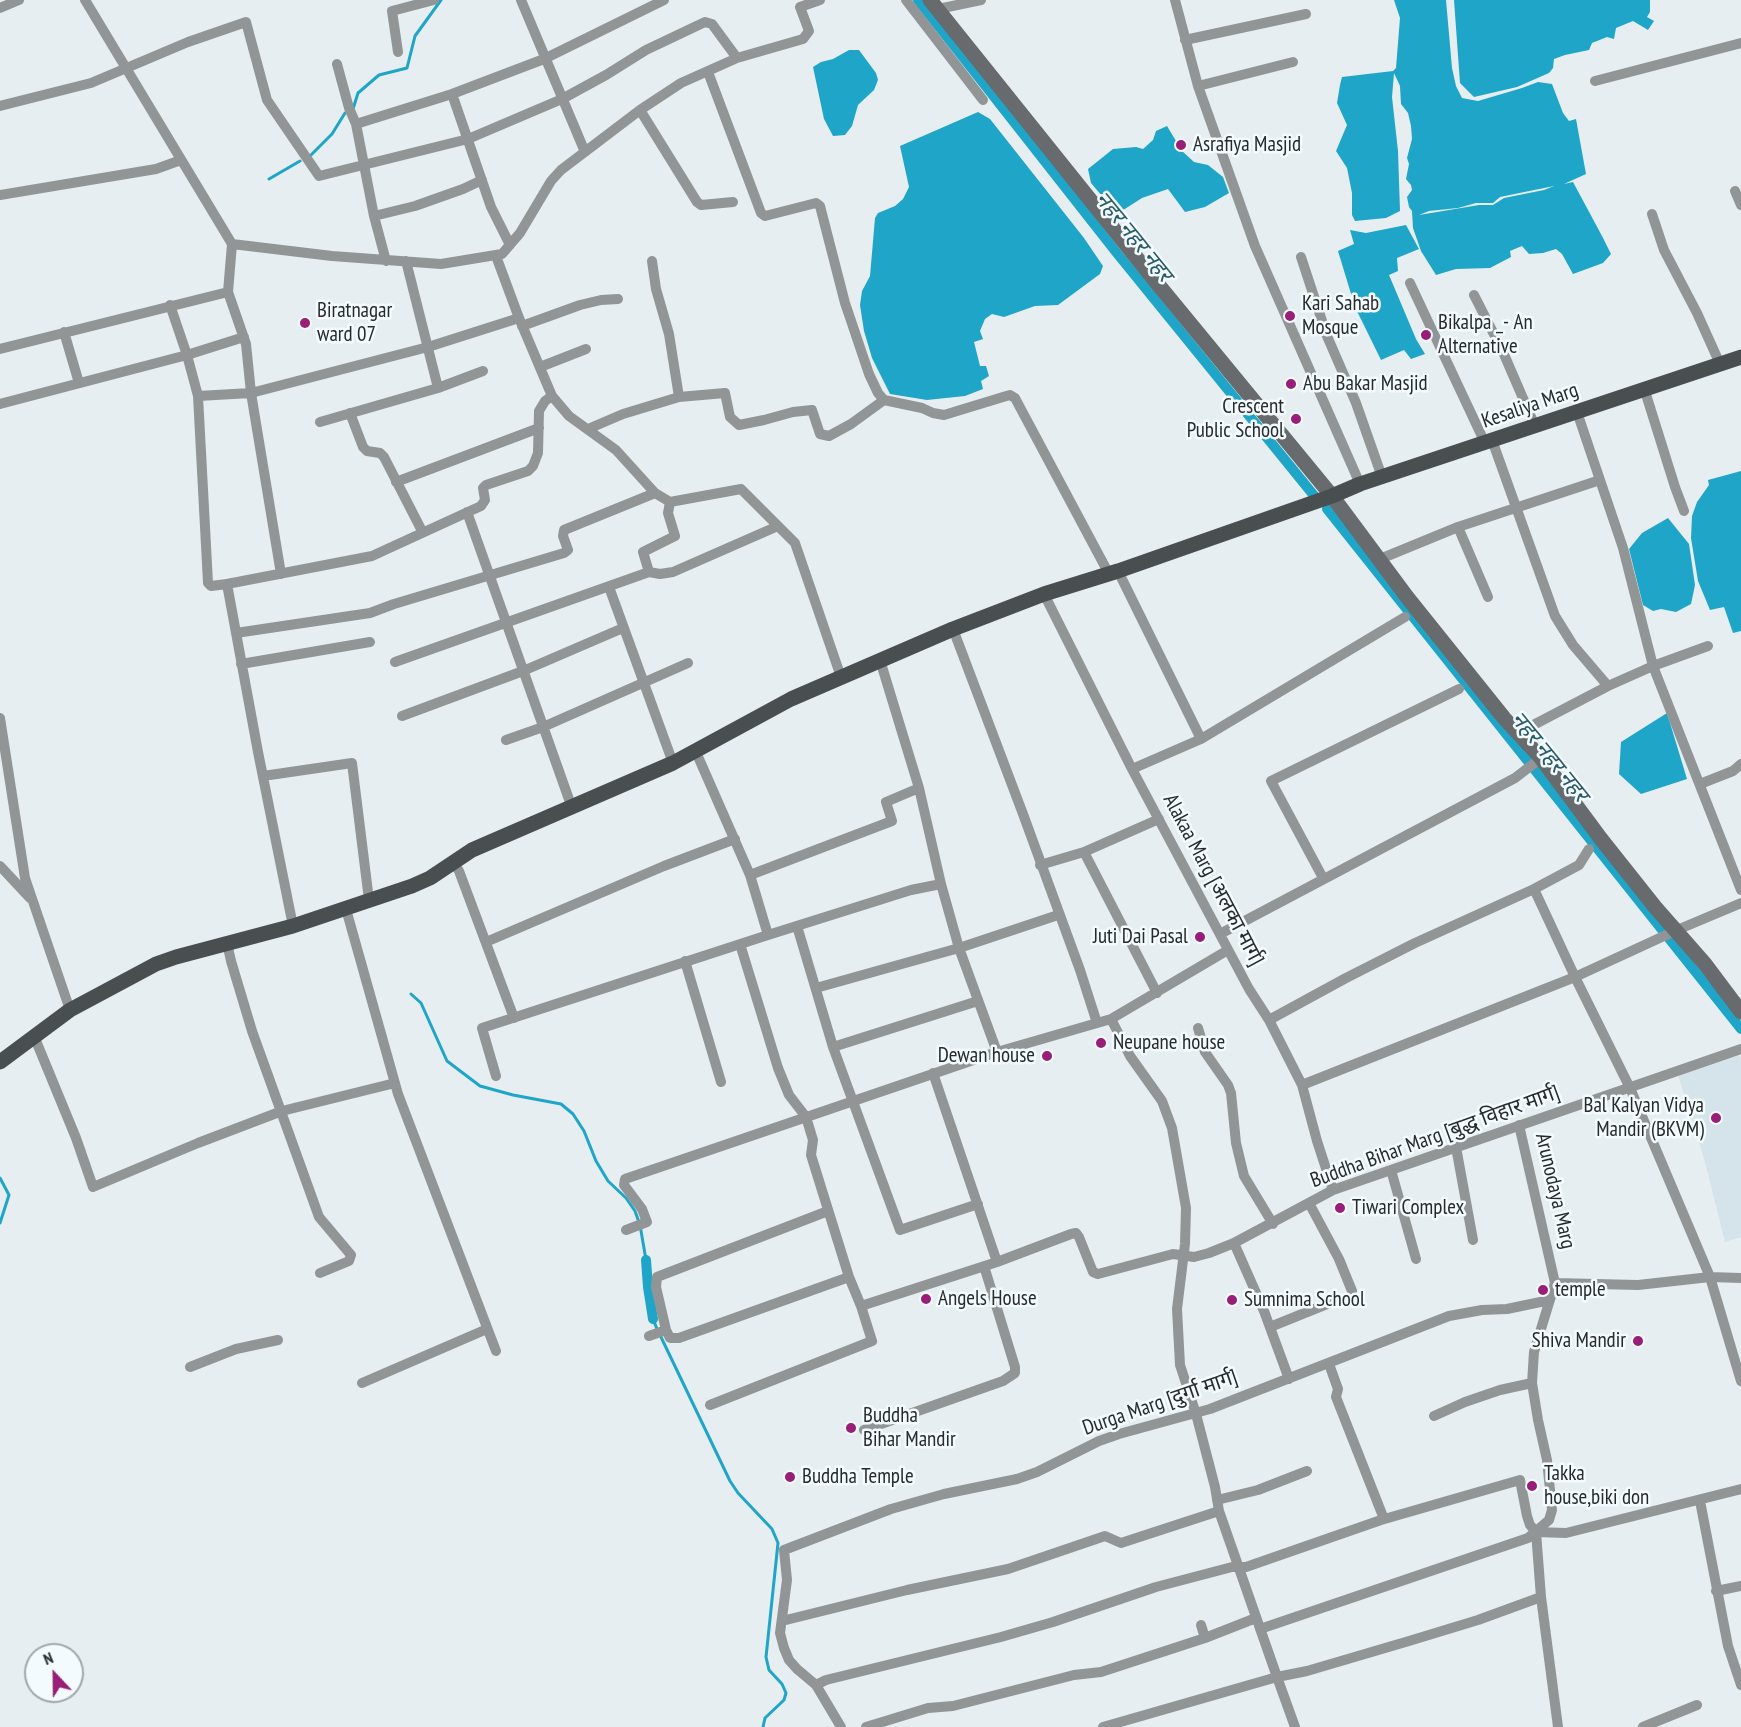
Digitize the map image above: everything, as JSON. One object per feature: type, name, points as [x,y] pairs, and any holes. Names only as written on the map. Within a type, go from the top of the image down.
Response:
[{"type":"main road","name":"Kesaliya Marg","points":[[0,1062],[70,1010],[156,964],[293,926],[412,886],[430,878],[472,850],[673,763],[791,699],[952,629],[1044,594],[1332,496],[1360,484],[1741,357]]},
{"type":"street","points":[[0,8],[19,0]]},
{"type":"street","points":[[85,0],[232,243],[228,292],[244,337],[280,574]]},
{"type":"street","points":[[399,52],[392,11],[434,0]]},
{"type":"street","points":[[521,0],[585,152]]},
{"type":"street","points":[[356,124],[452,94],[544,59],[664,0]]},
{"type":"street","points":[[232,243],[386,261],[441,264],[502,254],[551,181],[561,170],[681,82],[737,58],[803,39],[809,31],[798,4],[820,0]]},
{"type":"street","points":[[906,0],[983,100]]},
{"type":"street","points":[[934,5],[981,0]]},
{"type":"street","points":[[1174,0],[1198,86],[1255,246],[1360,484]]},
{"type":"street","points":[[934,5],[1156,282],[1332,496],[1407,597],[1655,907],[1671,933],[1705,964],[1741,1012]]},
{"type":"street","points":[[1185,40],[1306,14]]},
{"type":"street","points":[[0,106],[91,83],[189,42],[246,22],[267,100],[319,176],[468,139],[562,99],[646,51],[705,22],[712,24],[737,58]]},
{"type":"street","points":[[1595,81],[1741,43]]},
{"type":"street","points":[[1198,86],[1293,62]]},
{"type":"street","points":[[337,64],[349,108],[356,124],[374,216],[386,261]]},
{"type":"street","points":[[708,72],[762,213],[765,216],[816,203],[820,206],[845,303],[869,374],[878,393],[884,400],[944,415],[1010,395],[1015,398],[1113,572],[1201,739]]},
{"type":"street","points":[[452,94],[491,207],[510,245]]},
{"type":"street","points":[[640,110],[697,202],[701,205],[734,202]]},
{"type":"street","points":[[0,195],[156,169],[181,160]]},
{"type":"street","points":[[374,216],[415,206],[482,180]]},
{"type":"street","points":[[1735,191],[1741,205]]},
{"type":"street","points":[[1652,214],[1665,250],[1720,364]]},
{"type":"street","points":[[496,256],[552,396],[569,416],[616,450],[655,493],[670,502],[741,489],[795,543],[841,677]]},
{"type":"street","points":[[1301,256],[1327,336],[1356,403],[1382,477]]},
{"type":"street","points":[[406,261],[438,388]]},
{"type":"street","points":[[652,261],[656,289],[669,334],[679,398]]},
{"type":"street","points":[[1410,283],[1489,441],[1555,616],[1573,645],[1608,686]]},
{"type":"street","points":[[0,349],[228,292]]},
{"type":"street","points":[[1474,295],[1503,352],[1535,426]]},
{"type":"street","points":[[198,396],[251,393],[580,305],[618,299]]},
{"type":"street","points":[[170,305],[188,355],[198,396],[208,583],[211,586],[372,555],[484,504],[482,492],[486,485],[528,471],[533,466],[538,453],[539,411],[545,401],[552,396]]},
{"type":"street","points":[[64,332],[79,383]]},
{"type":"street","points":[[0,404],[188,355],[244,337]]},
{"type":"street","points":[[540,367],[586,349]]},
{"type":"street","points":[[320,422],[438,388],[483,371]]},
{"type":"street","points":[[1644,388],[1684,511]]},
{"type":"street","points":[[588,429],[623,414],[679,398],[725,393],[730,417],[739,424],[812,410],[820,434],[829,436],[851,424],[884,400]]},
{"type":"street","points":[[1577,412],[1623,548],[1653,666],[1741,890]]},
{"type":"street","points":[[350,414],[366,452],[380,453],[384,457],[422,531]]},
{"type":"street","points":[[396,482],[539,428]]},
{"type":"street","points":[[1380,559],[1458,527],[1600,480]]},
{"type":"street","points":[[236,633],[369,613],[564,553],[568,550],[563,536],[564,530],[655,493]]},
{"type":"street","points":[[649,572],[643,552],[675,536],[668,513],[670,502]]},
{"type":"street","points":[[467,512],[572,805]]},
{"type":"street","points":[[395,662],[505,621],[649,572],[660,574],[674,572],[778,526]]},
{"type":"street","points":[[1458,527],[1488,597]]},
{"type":"street","points":[[227,584],[293,926]]},
{"type":"street","points":[[609,587],[673,763]]},
{"type":"street","name":"Alakaa Marg [अलका मार्ग]","points":[[1044,594],[1132,769],[1302,1085],[1317,1141],[1334,1190]]},
{"type":"street","points":[[1132,769],[1201,739],[1405,617]]},
{"type":"street","points":[[402,716],[523,671],[623,628]]},
{"type":"street","points":[[952,629],[1023,814],[1097,1023]]},
{"type":"street","points":[[242,664],[370,642]]},
{"type":"street","points":[[1518,733],[1608,686],[1653,666],[1708,646]]},
{"type":"street","points":[[880,660],[919,788],[941,884],[959,948],[997,1052]]},
{"type":"street","points":[[506,740],[543,727],[687,663]]},
{"type":"street","points":[[1323,878],[1271,781],[1459,688]]},
{"type":"street","points":[[0,718],[25,878],[70,1010]]},
{"type":"street","points":[[696,752],[750,875],[768,935]]},
{"type":"street","points":[[1220,934],[1527,770],[1539,760]]},
{"type":"street","points":[[263,776],[352,763],[369,900]]},
{"type":"street","points":[[1700,784],[1732,771],[1741,764]]},
{"type":"street","points":[[750,875],[892,821],[886,802],[919,788]]},
{"type":"street","points":[[1040,865],[1084,852],[1159,819]]},
{"type":"street","points":[[486,942],[664,866],[735,839]]},
{"type":"street","points":[[1269,1020],[1415,943],[1534,889],[1579,865],[1589,849]]},
{"type":"street","points":[[1084,852],[1157,993]]},
{"type":"street","points":[[453,862],[459,871],[514,1018]]},
{"type":"street","points":[[0,866],[33,900]]},
{"type":"street","points":[[496,1077],[482,1028],[911,890],[941,884]]},
{"type":"street","points":[[1534,889],[1630,1088],[1710,1277],[1741,1381]]},
{"type":"street","points":[[1302,1085],[1575,977],[1741,903]]},
{"type":"street","points":[[346,909],[395,1083],[496,1351]]},
{"type":"street","points":[[816,988],[959,948],[1058,915]]},
{"type":"street","points":[[797,926],[834,1047],[900,1230],[978,1204]]},
{"type":"street","points":[[227,943],[252,1031],[319,1217],[351,1255],[350,1262],[320,1274]]},
{"type":"street","points":[[710,1405],[872,1341],[849,1277],[811,1155],[813,1140],[806,1118],[789,1095],[778,1068],[740,944]]},
{"type":"street","points":[[626,1230],[647,1222],[642,1209],[624,1185],[625,1179],[933,1073],[1111,1019],[1228,950]]},
{"type":"street","points":[[685,961],[721,1082]]},
{"type":"street","points":[[834,1047],[978,1001]]},
{"type":"street","points":[[1111,1019],[1130,1056],[1156,1092],[1167,1112],[1186,1200],[1177,1309],[1180,1365],[1196,1414],[1219,1511],[1295,1727]]},
{"type":"street","points":[[1198,1028],[1204,1052],[1228,1085],[1231,1093],[1236,1143],[1245,1176],[1273,1224]]},
{"type":"street","points":[[34,1036],[76,1138],[93,1187],[282,1111],[395,1083]]},
{"type":"street","name":"Buddha Bihar Marg [बुद्ध विहार मार्ग]","points":[[861,1306],[997,1262],[1076,1233],[1093,1272],[1098,1274],[1173,1254],[1194,1257],[1234,1243],[1334,1190],[1741,1049]]},
{"type":"street","points":[[933,1073],[997,1262]]},
{"type":"street","name":"Arunodaya Marg","points":[[1519,1125],[1555,1283],[1534,1352],[1532,1383],[1547,1460],[1551,1510],[1550,1520],[1536,1532]]},
{"type":"street","points":[[1456,1147],[1473,1240]]},
{"type":"street","points":[[1391,1170],[1416,1259]]},
{"type":"street","points":[[1309,1203],[1339,1259],[1352,1290]]},
{"type":"street","points":[[828,1211],[657,1277],[656,1287],[666,1330],[670,1338],[679,1338],[849,1277]]},
{"type":"street","points":[[1234,1243],[1289,1379]]},
{"type":"street","points":[[864,1430],[1003,1381],[1014,1373],[1015,1366],[984,1266]]},
{"type":"street","points":[[1555,1283],[1638,1285],[1710,1277],[1741,1278]]},
{"type":"street","points":[[1270,1328],[1337,1300]]},
{"type":"street","name":"Durga Marg [दुर्गा मार्ग]","points":[[782,1621],[787,1580],[784,1550],[891,1509],[945,1494],[1017,1479],[1037,1472],[1109,1438],[1196,1414],[1449,1316],[1482,1310],[1507,1309],[1550,1300]]},
{"type":"street","points":[[362,1383],[488,1329]]},
{"type":"street","points":[[649,1336],[666,1330]]},
{"type":"street","points":[[190,1368],[237,1349],[278,1340]]},
{"type":"street","points":[[1329,1364],[1338,1389],[1336,1397],[1384,1520]]},
{"type":"street","points":[[1434,1416],[1500,1390],[1532,1383]]},
{"type":"street","points":[[1217,1500],[1258,1490],[1307,1471]]},
{"type":"street","points":[[816,1685],[826,1680],[1001,1637],[1120,1601],[1156,1587],[1238,1566],[1246,1567],[1384,1520],[1520,1480],[1527,1516],[1536,1532],[1541,1597],[1558,1727]]},
{"type":"street","points":[[1260,1629],[1460,1562],[1528,1538],[1536,1532],[1566,1533],[1741,1489]]},
{"type":"street","points":[[1700,1501],[1728,1646],[1741,1685]]},
{"type":"street","points":[[841,1727],[816,1685],[789,1660],[780,1633],[782,1621],[907,1590],[1008,1569],[1105,1536],[1120,1542],[1219,1511]]},
{"type":"street","points":[[1716,1591],[1741,1586]]},
{"type":"street","points":[[1103,1727],[1409,1641],[1478,1620],[1541,1597]]},
{"type":"street","points":[[866,1727],[928,1708],[953,1706],[1074,1675],[1101,1672],[1205,1638],[1256,1618]]},
{"type":"street","points":[[1201,1625],[1205,1638]]},
{"type":"street","points":[[1642,1727],[1697,1705]]},
{"type":"shaded area","name":"Bal Kalyan Vidya Mandir (BKVM)","points":[[1738,1054],[1741,1058],[1741,1237],[1725,1242],[1705,1162],[1678,1075]]},
{"type":"water","points":[[1394,0],[1446,0],[1452,68],[1456,86],[1462,98],[1478,101],[1538,82],[1552,84],[1563,113],[1569,121],[1576,119],[1586,174],[1564,184],[1573,182],[1611,254],[1603,263],[1573,274],[1562,254],[1556,249],[1529,254],[1522,246],[1510,251],[1511,257],[1490,268],[1456,269],[1436,275],[1421,251],[1413,228],[1412,211],[1407,197],[1412,190],[1406,179],[1409,164],[1407,158],[1412,139],[1411,126],[1408,113],[1401,104],[1400,86],[1394,73],[1392,97],[1398,151],[1400,211],[1386,218],[1355,221],[1352,215],[1352,193],[1347,168],[1336,151],[1347,125],[1337,103],[1340,85],[1342,77],[1393,71],[1396,68],[1400,18]],"holes":[[[1554,186],[1504,198],[1493,205],[1479,205],[1419,215],[1429,211],[1458,208],[1476,203],[1493,203],[1500,197]]]},
{"type":"water","points":[[1454,0],[1650,0],[1650,12],[1647,17],[1654,21],[1648,30],[1633,21],[1616,28],[1614,39],[1607,37],[1592,43],[1589,50],[1554,59],[1553,68],[1549,73],[1517,87],[1474,97],[1460,83]]},
{"type":"water","points":[[849,50],[859,50],[876,73],[878,80],[874,90],[858,105],[852,126],[845,135],[833,136],[824,119],[813,67]]},
{"type":"water","points":[[978,112],[990,119],[1084,238],[1103,266],[1100,274],[1058,305],[1035,306],[1004,317],[992,314],[985,319],[980,331],[983,339],[974,342],[980,366],[986,366],[989,376],[981,381],[983,389],[965,396],[927,400],[890,394],[872,358],[864,331],[860,305],[862,291],[870,276],[875,218],[878,213],[895,206],[903,199],[909,187],[900,146]]},
{"type":"water","points":[[1167,126],[1182,151],[1194,162],[1208,165],[1223,177],[1229,193],[1205,207],[1185,212],[1168,189],[1142,198],[1117,214],[1091,183],[1088,169],[1113,149],[1136,147],[1143,149],[1153,140],[1156,131]]},
{"type":"water","points":[[1406,225],[1419,249],[1397,258],[1398,271],[1389,275],[1416,339],[1425,354],[1411,359],[1404,350],[1381,360],[1355,307],[1338,251],[1354,244],[1350,230],[1366,233]]},
{"type":"water","points":[[1741,471],[1741,631],[1733,633],[1724,607],[1710,610],[1698,581],[1691,538],[1692,516],[1697,502],[1709,485],[1708,480]]},
{"type":"water","points":[[1668,518],[1689,544],[1695,585],[1691,604],[1676,612],[1661,609],[1653,611],[1643,605],[1629,549],[1642,533]]},
{"type":"water","points":[[1667,713],[1687,779],[1641,794],[1619,774],[1621,742]]},
{"type":"waterway","points":[[353,109],[358,93],[379,75],[407,68],[415,36],[441,0]]},
{"type":"waterway","name":"नहर नहर नहर","points":[[918,0],[1116,252],[1316,498]]},
{"type":"waterway","points":[[311,155],[332,134],[345,113]]},
{"type":"waterway","points":[[269,179],[300,161]]},
{"type":"waterway","name":"नहर नहर नहर","points":[[1327,509],[1741,1029]]},
{"type":"waterway","points":[[411,994],[421,1003],[447,1061],[480,1086],[561,1104],[573,1114],[584,1131],[596,1161],[608,1181],[626,1198],[635,1211],[640,1225],[646,1260]]},
{"type":"waterway","points":[[0,1178],[9,1195],[0,1223]]},
{"type":"waterway","points":[[646,1260],[653,1319]]},
{"type":"waterway","points":[[653,1319],[657,1329]]},
{"type":"waterway","points":[[660,1335],[730,1481],[738,1493],[772,1529],[778,1543],[766,1657],[769,1670],[782,1684],[786,1693],[784,1700],[765,1718],[763,1727]]},
{"type":"place","name":"Asrafiya Masjid","points":[[1181,145]]},
{"type":"place","name":"Kari Sahab Mosque","points":[[1290,316]]},
{"type":"place","name":"Biratnagar ward 07","points":[[305,323]]},
{"type":"place","name":"Bikalpa _- An Alternative","points":[[1426,335]]},
{"type":"place","name":"Abu Bakar Masjid","points":[[1291,384]]},
{"type":"place","name":"Crescent Public School","points":[[1296,419]]},
{"type":"place","name":"Juti Dai Pasal","points":[[1200,937]]},
{"type":"place","name":"Neupane house","points":[[1101,1043]]},
{"type":"place","name":"Dewan house","points":[[1047,1056]]},
{"type":"place","name":"Bal Kalyan Vidya Mandir (BKVM)","points":[[1716,1118]]},
{"type":"place","name":"Tiwari Complex","points":[[1340,1208]]},
{"type":"place","name":"temple","points":[[1543,1290]]},
{"type":"place","name":"Angels House","points":[[926,1299]]},
{"type":"place","name":"Sumnima School","points":[[1232,1300]]},
{"type":"place","name":"Shiva Mandir","points":[[1638,1341]]},
{"type":"place","name":"Buddha Bihar Mandir","points":[[851,1428]]},
{"type":"place","name":"Buddha Temple","points":[[790,1477]]},
{"type":"place","name":"Takka house,biki don","points":[[1532,1486]]}]
